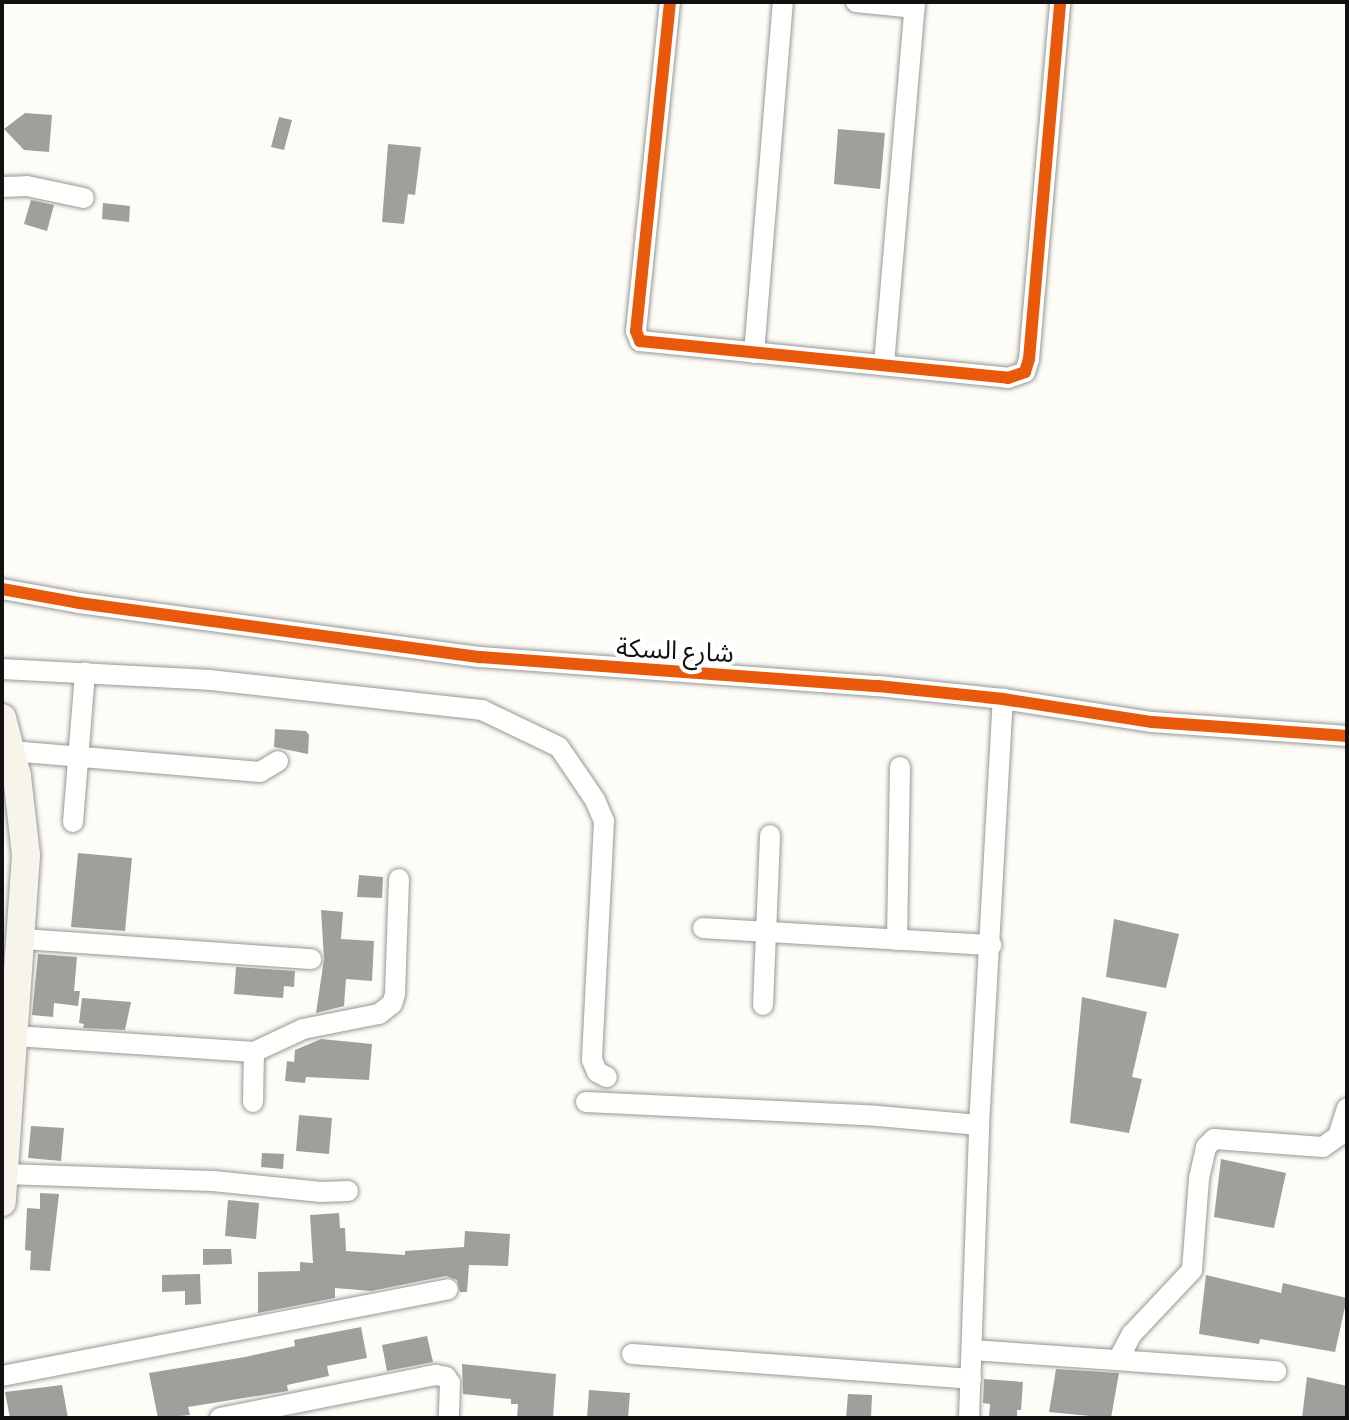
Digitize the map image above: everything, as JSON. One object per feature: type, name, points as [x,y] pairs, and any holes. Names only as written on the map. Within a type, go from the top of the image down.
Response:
[{"type":"main road","points":[[2,718],[24,828],[23,939],[11,970],[15,1036],[2,1202]]},
{"type":"street","points":[[670,2],[636,331],[643,344],[884,364],[1008,378],[1025,372],[1060,2]]},
{"type":"street","points":[[754,353],[783,2]]},
{"type":"street","points":[[856,2],[915,5],[884,364]]},
{"type":"street","points":[[2,187],[27,186],[84,198]]},
{"type":"street","name":"شارع السكة","points":[[2,589],[79,603],[480,657],[878,686],[1003,699],[1152,722],[1347,736]]},
{"type":"street","points":[[2,669],[210,680],[482,710],[559,747],[595,800],[604,821],[592,1060],[597,1072],[607,1077]]},
{"type":"street","points":[[73,822],[85,672]]},
{"type":"street","points":[[969,1418],[979,1125],[992,945],[1003,699]]},
{"type":"street","points":[[11,751],[260,772],[278,761]]},
{"type":"street","points":[[897,940],[900,767]]},
{"type":"street","points":[[763,1005],[770,835]]},
{"type":"street","points":[[15,1036],[254,1052],[303,1029],[379,1014],[392,1004],[399,879]]},
{"type":"street","points":[[703,928],[992,945]]},
{"type":"street","points":[[23,939],[311,959]]},
{"type":"street","points":[[253,1102],[254,1052]]},
{"type":"street","points":[[586,1102],[863,1115],[979,1125]]},
{"type":"street","points":[[1118,1360],[1132,1334],[1192,1270],[1199,1178],[1206,1147],[1214,1139],[1323,1147],[1338,1136],[1347,1108]]},
{"type":"street","points":[[4,1174],[213,1181],[348,1191]]},
{"type":"street","points":[[2,1376],[448,1289]]},
{"type":"street","points":[[972,1350],[1276,1371]]},
{"type":"street","points":[[632,1354],[971,1379]]},
{"type":"street","points":[[220,1418],[302,1411],[436,1375],[446,1377],[450,1383],[449,1418]]},
{"type":"building","points":[[25,113],[52,115],[49,152],[24,150],[4,129]]},
{"type":"building","points":[[279,117],[292,120],[284,150],[271,147]]},
{"type":"building","points":[[838,129],[885,133],[880,189],[834,184]]},
{"type":"building","points":[[388,144],[421,147],[415,195],[408,194],[404,224],[382,222]]},
{"type":"building","points":[[31,200],[54,205],[47,231],[24,224]]},
{"type":"building","points":[[103,203],[130,206],[129,222],[102,219]]},
{"type":"building","points":[[275,729],[306,731],[309,735],[308,754],[274,747]]},
{"type":"building","points":[[78,853],[132,858],[125,931],[71,927]]},
{"type":"building","points":[[359,875],[383,877],[382,898],[357,897]]},
{"type":"building","points":[[321,910],[343,912],[341,939],[374,941],[372,981],[346,979],[344,1006],[316,1013],[324,959]]},
{"type":"building","points":[[1114,919],[1179,934],[1166,988],[1106,977]]},
{"type":"building","points":[[38,954],[77,957],[74,991],[80,991],[78,1006],[54,1003],[53,1017],[32,1015]]},
{"type":"building","points":[[236,967],[295,971],[294,987],[284,986],[283,998],[234,994]]},
{"type":"building","points":[[1082,997],[1147,1012],[1132,1077],[1142,1079],[1129,1133],[1070,1123]]},
{"type":"building","points":[[82,998],[131,1002],[125,1030],[83,1028],[84,1024],[79,1023]]},
{"type":"building","points":[[321,1039],[372,1044],[369,1080],[306,1077],[305,1083],[285,1081],[287,1061],[294,1062],[295,1050]]},
{"type":"building","points":[[299,1115],[332,1118],[329,1154],[296,1151]]},
{"type":"building","points":[[31,1126],[64,1128],[61,1161],[28,1158]]},
{"type":"building","points":[[262,1153],[284,1154],[283,1169],[261,1167]]},
{"type":"building","points":[[1221,1159],[1286,1173],[1274,1228],[1214,1217]]},
{"type":"building","points":[[40,1193],[59,1194],[50,1271],[30,1270],[31,1251],[25,1250],[27,1208],[40,1209]]},
{"type":"building","points":[[228,1200],[259,1203],[256,1239],[225,1236]]},
{"type":"building","points":[[339,1213],[340,1228],[345,1228],[346,1251],[405,1255],[405,1251],[464,1247],[465,1231],[510,1234],[508,1266],[469,1265],[467,1292],[460,1292],[457,1280],[446,1276],[371,1291],[335,1288],[335,1298],[258,1313],[258,1272],[300,1271],[300,1262],[313,1263],[310,1215]]},
{"type":"building","points":[[203,1249],[231,1249],[232,1264],[203,1265]]},
{"type":"building","points":[[200,1274],[201,1304],[185,1305],[185,1291],[162,1292],[162,1275]]},
{"type":"building","points":[[1206,1275],[1281,1293],[1283,1283],[1347,1298],[1335,1352],[1260,1339],[1259,1344],[1199,1334]]},
{"type":"building","points":[[361,1327],[367,1358],[327,1366],[329,1376],[287,1385],[288,1391],[188,1407],[190,1415],[158,1418],[149,1373],[245,1357],[295,1346],[294,1340]]},
{"type":"building","points":[[427,1336],[433,1362],[387,1371],[382,1345]]},
{"type":"building","points":[[462,1364],[556,1374],[553,1418],[517,1418],[518,1404],[511,1404],[511,1399],[463,1394]]},
{"type":"building","points":[[1056,1369],[1119,1373],[1111,1418],[1049,1412]]},
{"type":"building","points":[[1307,1377],[1347,1386],[1347,1418],[1302,1418]]},
{"type":"building","points":[[984,1379],[1023,1382],[1021,1410],[1017,1410],[1017,1418],[989,1416],[990,1404],[983,1403]]},
{"type":"building","points":[[62,1385],[68,1418],[10,1418],[5,1392]]},
{"type":"building","points":[[589,1390],[630,1393],[628,1418],[587,1418]]},
{"type":"building","points":[[848,1394],[872,1395],[871,1418],[846,1418]]},
{"type":"cycle path","points":[[670,2],[636,331],[640,341],[1008,378],[1025,372],[1029,359],[1060,2]]},
{"type":"cycle path","points":[[2,589],[79,603],[480,657],[878,686],[1003,699],[1152,722],[1347,736]]}]
